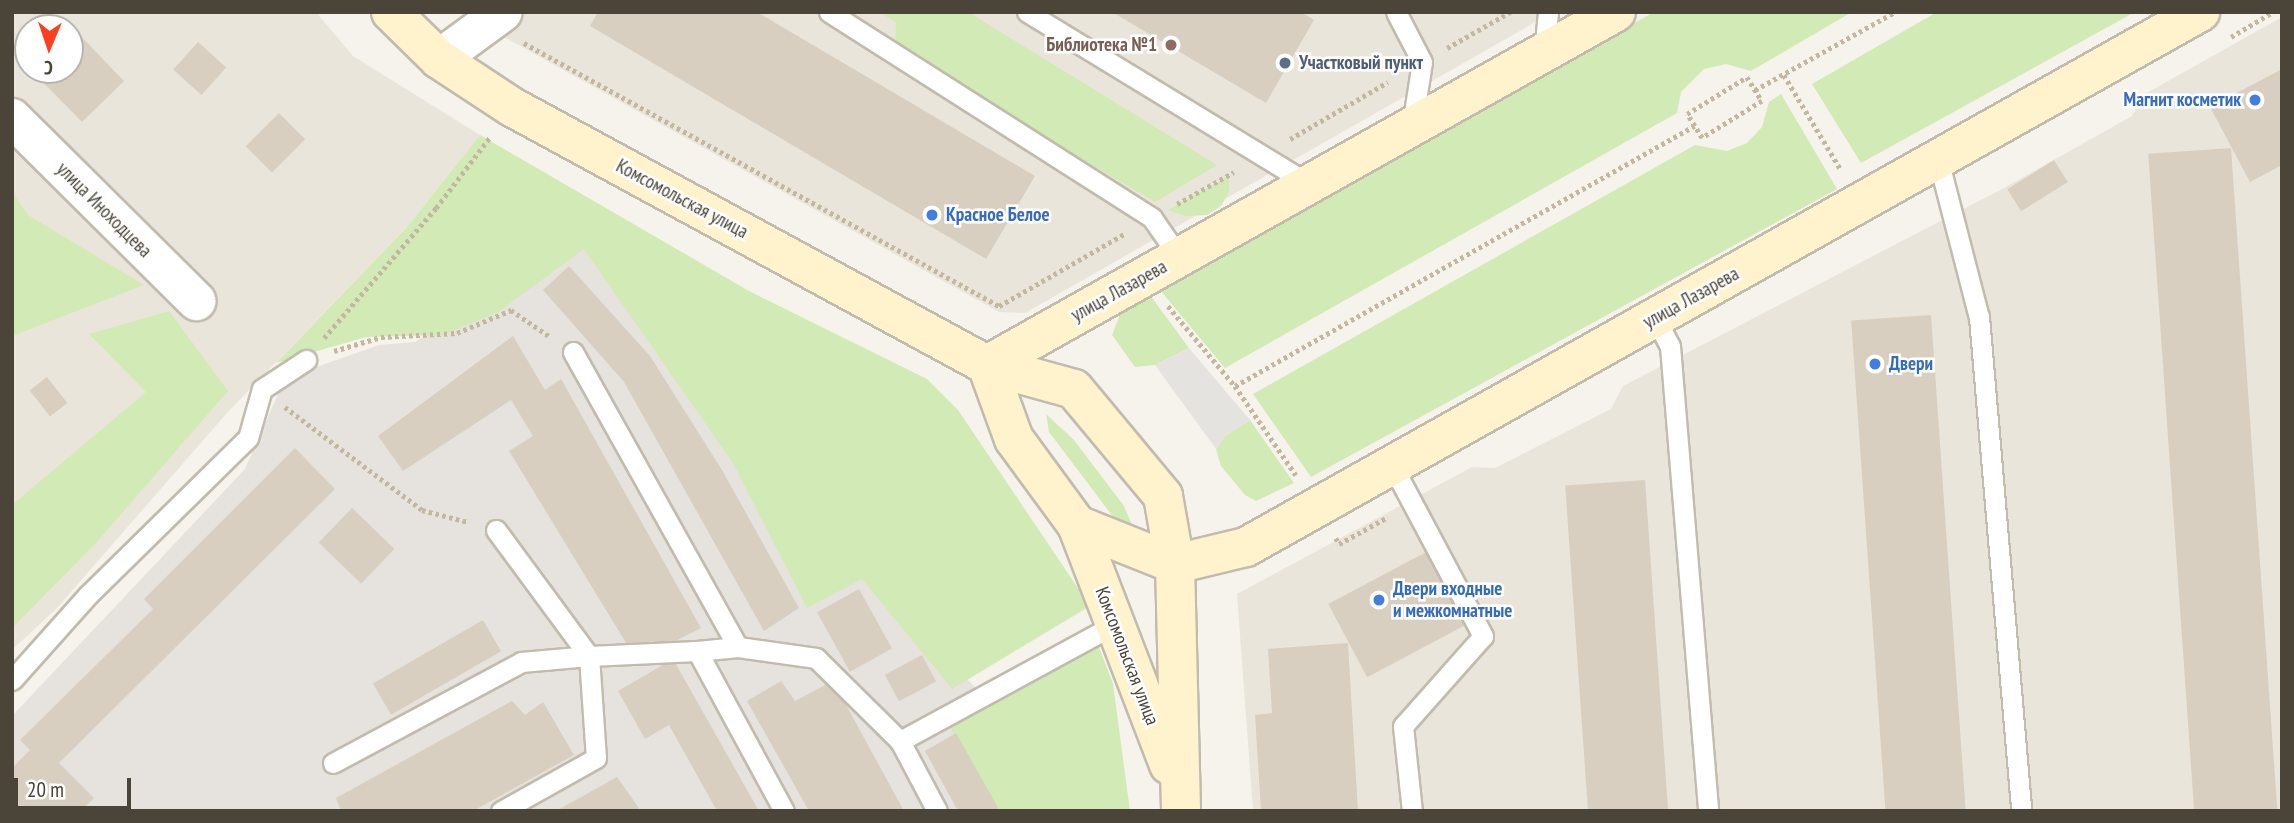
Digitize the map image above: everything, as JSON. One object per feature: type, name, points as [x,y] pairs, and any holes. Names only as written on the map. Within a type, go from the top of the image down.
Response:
[{"type":"main road","name":"Комсомольская улица","points":[[391,12],[439,59],[512,107],[987,365],[1074,389],[1163,496],[1175,564],[1180,798]]},
{"type":"main road","name":"улица Лазарева","points":[[987,365],[1616,12]]},
{"type":"main road","name":"улица Лазарева","points":[[1175,564],[1246,547],[2200,12]]},
{"type":"main road","name":"Комсомольская улица","points":[[987,365],[1014,439],[1077,525],[1180,798]]},
{"type":"main road","points":[[1077,525],[1175,564]]},
{"type":"street","points":[[439,59],[496,18]]},
{"type":"street","name":"улица Иноходцева","points":[[12,118],[196,301]]},
{"type":"lane","points":[[829,12],[1152,218],[1179,257]]},
{"type":"lane","points":[[1027,12],[1309,184]]},
{"type":"lane","points":[[1396,12],[1422,62],[1412,126]]},
{"type":"lane","points":[[1544,53],[1548,12]]},
{"type":"lane","points":[[1938,159],[1979,317],[2021,811]]},
{"type":"lane","points":[[1655,318],[1670,346],[1708,811]]},
{"type":"lane","points":[[573,352],[738,647]]},
{"type":"lane","points":[[12,680],[88,595],[248,438],[262,389],[306,360]]},
{"type":"lane","points":[[1392,465],[1483,636],[1403,726],[1412,811]]},
{"type":"lane","points":[[496,530],[589,656],[596,758],[501,811]]},
{"type":"lane","points":[[900,741],[1114,625]]},
{"type":"lane","points":[[333,763],[522,662],[738,647],[816,658],[900,741],[937,811]]},
{"type":"lane","points":[[697,651],[785,811]]},
{"type":"path","points":[[1755,90],[1895,12]]},
{"type":"path","points":[[496,18],[999,306]]},
{"type":"path","points":[[1784,75],[1860,202]]},
{"type":"path","points":[[1747,77],[1755,90],[1762,101],[1702,138],[1687,114],[1747,77]]},
{"type":"path","points":[[306,360],[436,208],[512,107]]},
{"type":"path","points":[[1118,238],[1143,277],[1235,386],[1695,126]]},
{"type":"path","points":[[306,360],[381,337],[457,332],[511,310],[573,352]]},
{"type":"path","points":[[262,389],[422,510],[496,530]]},
{"type":"shaded area","points":[[12,12],[316,12],[353,56],[480,135],[407,227],[227,413],[56,609],[12,650]]},
{"type":"shaded area","points":[[459,12],[1553,12],[1025,313],[999,312]]},
{"type":"shaded area","points":[[2282,17],[2282,811],[1253,811],[1237,594],[1472,467],[1495,468],[1611,409],[1623,386],[2002,189],[2132,116],[2145,94]]},
{"type":"shaded area","points":[[584,234],[906,619],[985,697],[1036,811],[12,811],[12,716],[245,469],[285,378],[379,345],[415,342]]},
{"type":"shaded area","points":[[1189,348],[1250,420],[1225,436],[1216,449],[1155,365]]},
{"type":"green space","points":[[879,12],[968,12],[1217,165],[1155,202],[895,49],[896,22]]},
{"type":"green space","points":[[1654,12],[1852,12],[1751,71],[1726,64],[1704,69],[1681,92],[1677,113],[1225,368],[1160,290]]},
{"type":"green space","points":[[1937,12],[2135,12],[1861,163],[1812,84]]},
{"type":"green space","points":[[1781,94],[1837,189],[1311,477],[1253,394],[1695,145],[1727,151],[1747,143],[1762,127],[1769,102]]},
{"type":"green space","points":[[480,135],[749,291],[927,379],[958,410],[1090,606],[952,689],[862,579],[807,608],[733,463],[584,249],[498,312],[443,335],[366,337],[276,363],[407,227]]},
{"type":"green space","points":[[1229,176],[1229,192],[1221,206],[1207,215],[1185,216],[1168,210]]},
{"type":"green space","points":[[12,192],[28,215],[144,285],[12,336]]},
{"type":"green space","points":[[1150,295],[1189,348],[1155,365],[1135,367],[1112,335],[1121,312]]},
{"type":"green space","points":[[169,311],[228,391],[95,544],[12,628],[12,505],[146,392],[89,334]]},
{"type":"green space","points":[[1046,414],[1074,440],[1124,506],[1132,525],[1114,518],[1049,432]]},
{"type":"green space","points":[[1250,420],[1294,483],[1256,501],[1245,495],[1221,466],[1216,449],[1225,436]]},
{"type":"green space","points":[[1097,642],[1113,684],[1130,811],[1000,811],[948,724]]},
{"type":"building","points":[[598,12],[757,12],[1035,176],[986,259],[590,26]]},
{"type":"building","points":[[1112,12],[1301,12],[1314,20],[1266,103]]},
{"type":"building","points":[[84,40],[124,81],[82,122],[45,84],[84,84]]},
{"type":"building","points":[[198,42],[226,67],[201,95],[173,69]]},
{"type":"building","points":[[2282,69],[2282,165],[2250,182],[2210,107]]},
{"type":"building","points":[[279,113],[305,139],[272,172],[246,146]]},
{"type":"building","points":[[2231,148],[2277,811],[2194,811],[2148,154]]},
{"type":"building","points":[[2054,160],[2068,182],[2021,211],[2007,189]]},
{"type":"building","points":[[569,266],[650,356],[722,470],[799,608],[764,631],[624,382],[543,290]]},
{"type":"building","points":[[1931,315],[1966,811],[1885,811],[1851,321]]},
{"type":"building","points":[[513,336],[545,390],[561,379],[701,628],[658,650],[653,641],[631,651],[509,451],[533,436],[511,400],[403,471],[378,436]]},
{"type":"building","points":[[47,377],[67,403],[50,417],[30,391]]},
{"type":"building","points":[[295,448],[335,489],[59,763],[94,798],[81,811],[12,811],[12,768],[30,750],[20,740],[153,609],[144,599]]},
{"type":"building","points":[[1645,480],[1668,811],[1588,811],[1565,486]]},
{"type":"building","points":[[352,508],[394,549],[361,584],[319,543]]},
{"type":"building","points":[[1428,551],[1467,624],[1367,677],[1328,604]]},
{"type":"building","points":[[859,589],[892,648],[850,672],[817,612]]},
{"type":"building","points":[[483,620],[501,651],[391,715],[373,684]]},
{"type":"building","points":[[1348,643],[1358,811],[1261,811],[1255,715],[1272,713],[1268,649]]},
{"type":"building","points":[[922,655],[936,681],[899,701],[885,675]]},
{"type":"building","points":[[673,659],[759,811],[717,811],[669,725],[645,739],[618,691]]},
{"type":"building","points":[[781,681],[795,701],[833,681],[904,811],[809,811],[747,701]]},
{"type":"building","points":[[512,701],[525,715],[543,702],[574,755],[473,811],[341,811],[336,798]]},
{"type":"building","points":[[956,733],[1000,811],[958,811],[925,751]]},
{"type":"building","points":[[617,777],[641,811],[556,811]]},
{"type":"place","name":"Библиотека №1","points":[[1171,45]]},
{"type":"place","name":"Участковый пункт","points":[[1285,63]]},
{"type":"place","name":"Магнит косметик","points":[[2255,100]]},
{"type":"place","name":"Красное Белое","points":[[932,215]]},
{"type":"place","name":"Двери","points":[[1875,364]]},
{"type":"place","name":"Двери входные и межкомнатные","points":[[1379,600]]}]
